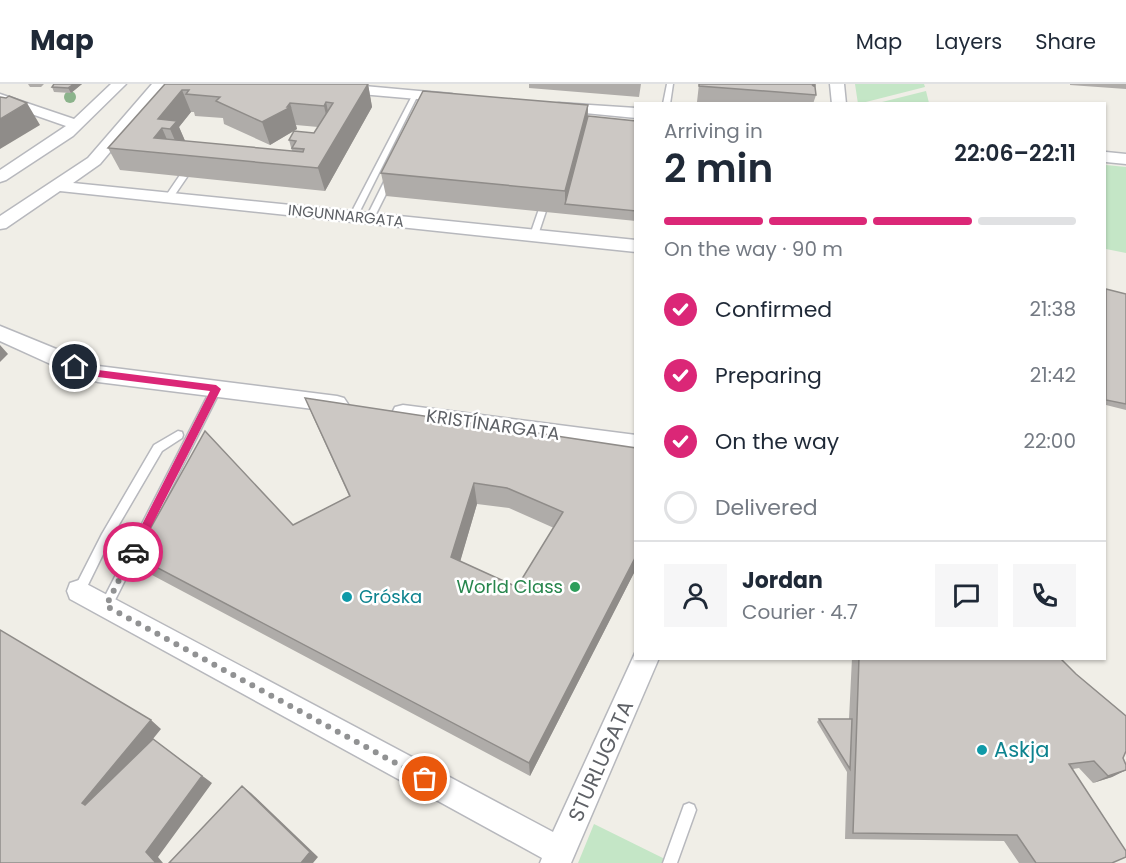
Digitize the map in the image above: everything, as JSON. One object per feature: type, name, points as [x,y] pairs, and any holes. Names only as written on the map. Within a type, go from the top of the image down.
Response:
[{"type":"street","points":[[0,177],[78,125],[119,84]]},
{"type":"street","points":[[0,224],[94,161],[160,84]]},
{"type":"street","points":[[292,84],[472,99]]},
{"type":"street","points":[[837,84],[839,102]]},
{"type":"street","points":[[0,98],[78,125]]},
{"type":"street","points":[[540,105],[634,113]]},
{"type":"street","points":[[1106,157],[1126,159]]},
{"type":"street","name":"INGUNNARGATA","points":[[56,186],[634,246]]},
{"type":"street","points":[[0,333],[75,367],[98,374],[356,407]]},
{"type":"street","name":"KRISTÍNARGATA","points":[[379,410],[634,444]]},
{"type":"street","points":[[79,591],[558,858]]},
{"type":"street","name":"STURLUGATA","points":[[558,858],[645,660]]},
{"type":"lane","points":[[666,102],[670,84]]},
{"type":"lane","points":[[361,218],[415,95]]},
{"type":"lane","points":[[361,218],[393,174]]},
{"type":"lane","points":[[169,198],[183,177]]},
{"type":"lane","points":[[534,235],[542,211]]},
{"type":"lane","points":[[106,606],[216,389]]},
{"type":"lane","points":[[79,591],[106,537],[158,448],[178,435]]},
{"type":"lane","points":[[670,863],[689,810]]},
{"type":"green space","points":[[855,84],[924,84],[925,87],[866,102],[858,102]]},
{"type":"green space","points":[[926,91],[929,102],[882,102]]},
{"type":"green space","points":[[1106,165],[1126,167],[1126,253],[1106,249]]},
{"type":"green space","points":[[594,824],[673,863],[578,863]]},
{"type":"building","points":[[54,84],[74,84],[68,88],[52,87]]},
{"type":"building","points":[[165,84],[368,84],[318,168],[108,148]],"holes":[[[182,90],[189,90],[186,94],[220,97],[216,101],[262,122],[291,107],[287,107],[290,103],[324,106],[326,102],[333,103],[314,133],[294,131],[289,140],[296,141],[292,148],[304,149],[303,152],[154,138],[162,128],[170,129],[177,121],[158,119]]]},
{"type":"building","points":[[699,84],[815,84],[815,86],[812,85],[815,87],[816,95],[699,86]]},
{"type":"building","points":[[423,91],[588,105],[565,191],[381,173]]},
{"type":"building","points":[[9,96],[27,103],[0,119],[0,97]]},
{"type":"building","points":[[588,116],[634,121],[634,211],[565,204]]},
{"type":"building","points":[[1106,289],[1126,294],[1126,404],[1106,400]]},
{"type":"building","name":"Gróska","points":[[305,398],[634,448],[634,560],[529,763],[135,556],[205,431],[293,525],[350,496]],"holes":[[[474,483],[507,488],[563,512],[517,587],[451,557]]]},
{"type":"building","points":[[0,630],[151,720],[82,803],[85,805],[153,739],[202,776],[146,852],[156,863],[0,863]]},
{"type":"building","name":"Askja","points":[[859,660],[1062,660],[1126,716],[1126,751],[1123,758],[1126,770],[1108,776],[1094,761],[1069,764],[1126,851],[1126,857],[1112,863],[1036,863],[1017,835],[853,833]]},
{"type":"building","points":[[819,719],[852,719],[850,769]]},
{"type":"building","points":[[242,786],[310,852],[301,863],[169,863]]},
{"type":"way so far","points":[[133,552],[106,606],[425,779]]},
{"type":"place","name":"World Class","points":[[575,587]]},
{"type":"place","name":"Gróska","points":[[347,597]]},
{"type":"place","name":"Askja","points":[[982,750]]},
{"type":"route","points":[[75,367],[98,374],[216,389],[133,552]]}]
